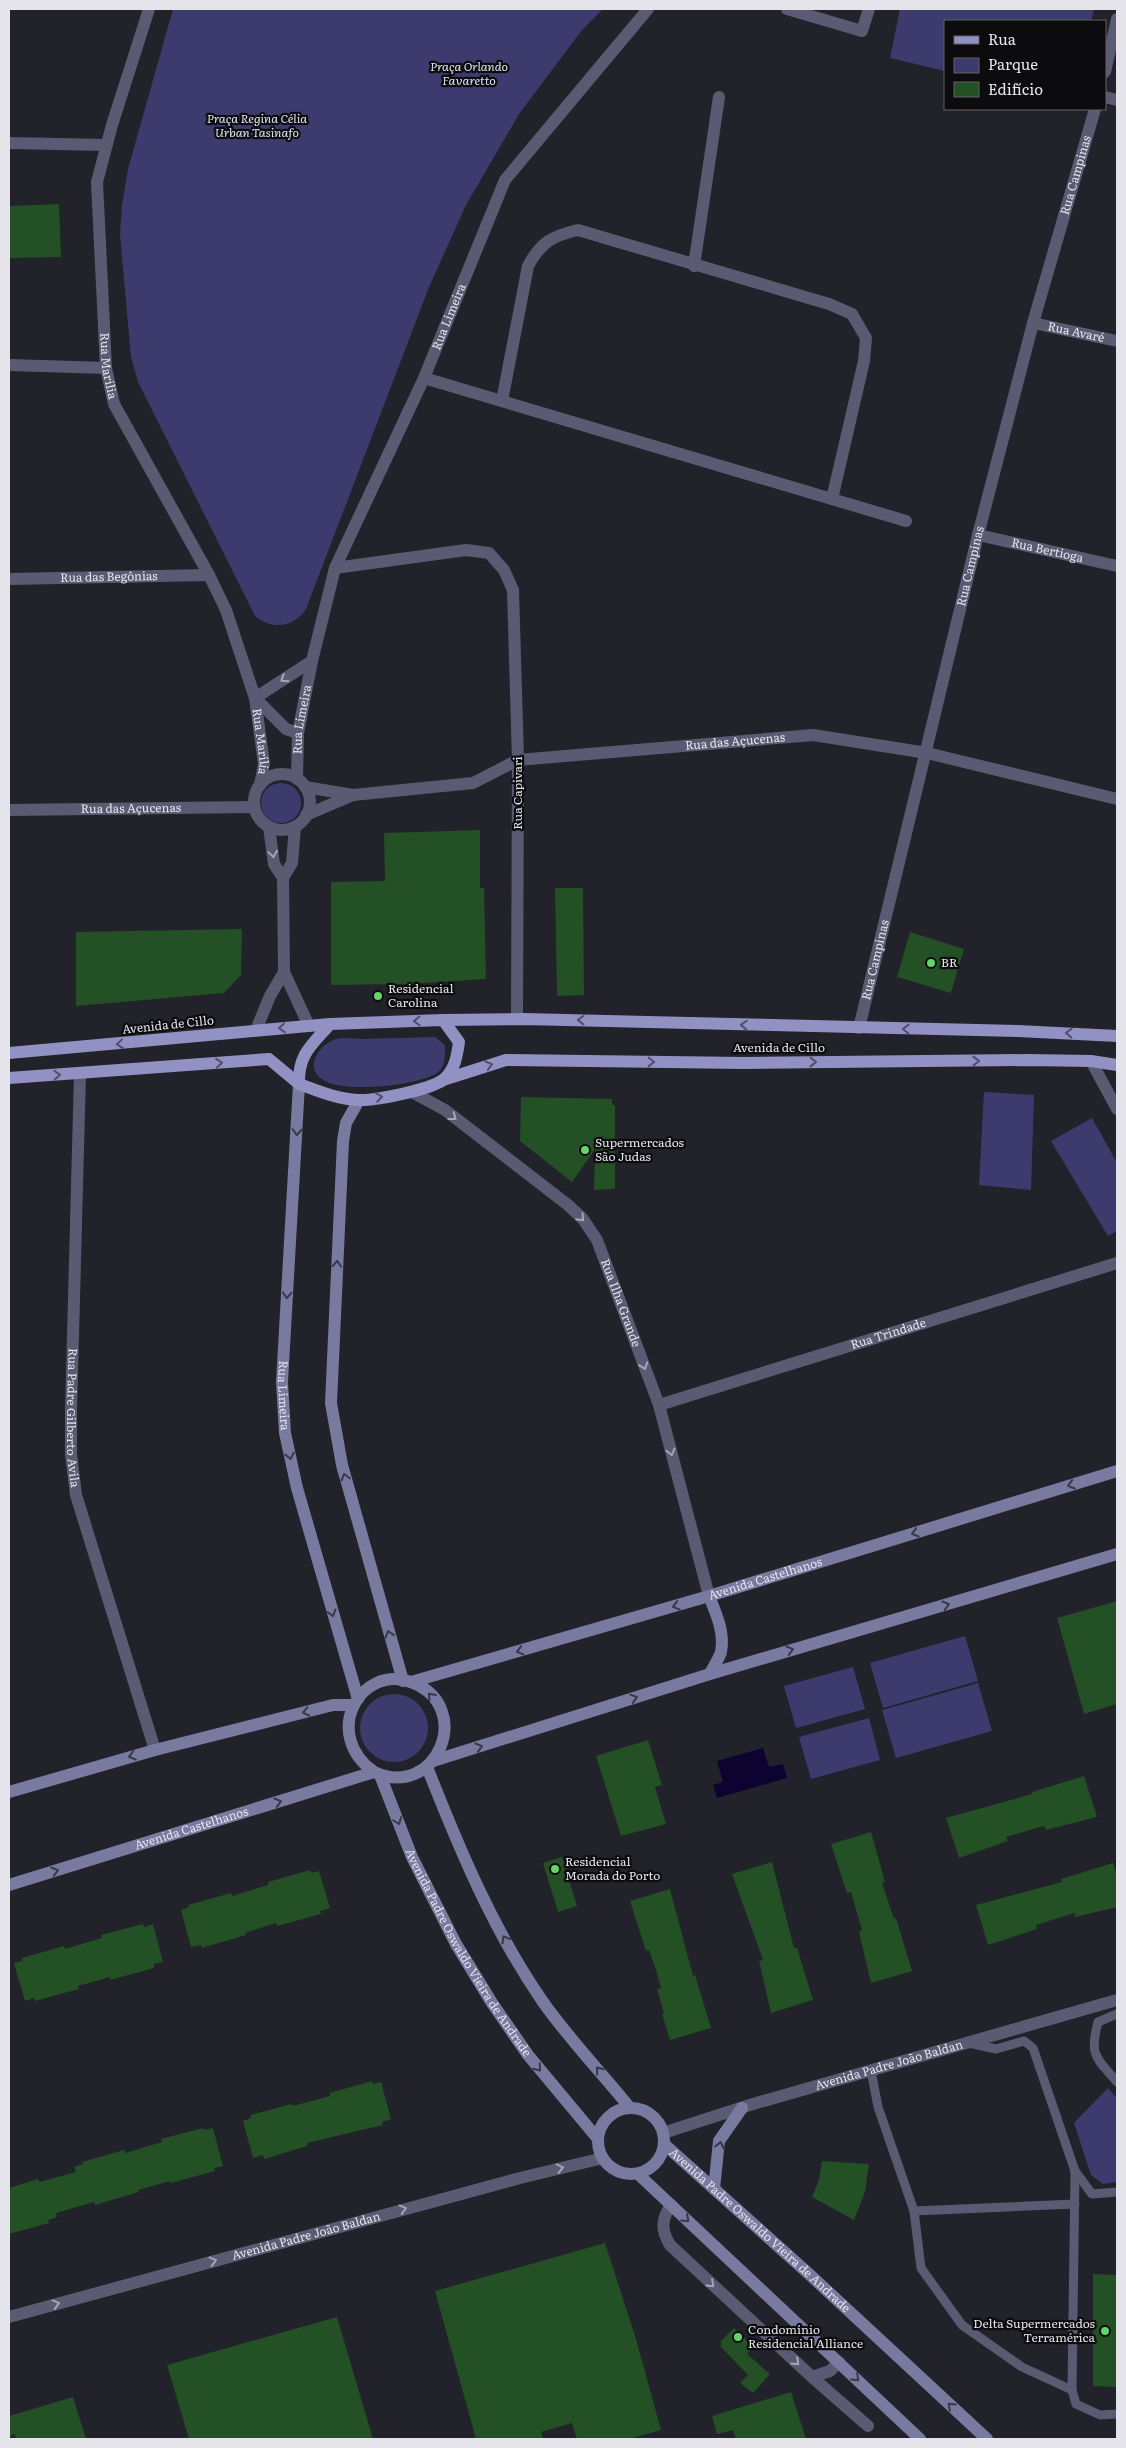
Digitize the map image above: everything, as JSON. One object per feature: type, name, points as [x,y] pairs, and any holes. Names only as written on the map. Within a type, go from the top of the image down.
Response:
[{"type":"main road","name":"Avenida de Cillo","points":[[9,1053],[330,1024],[443,1020],[517,1019],[1117,1036]]},
{"type":"main road","points":[[443,1020],[459,1042],[457,1062],[443,1080]]},
{"type":"main road","points":[[299,1084],[300,1061],[330,1024]]},
{"type":"main road","name":"Avenida de Cillo","points":[[9,1078],[268,1059],[299,1084],[330,1096],[359,1100],[412,1092],[506,1060],[745,1063],[1092,1061],[1117,1065]]},
{"type":"street","name":"Rua Marília","points":[[149,9],[106,145],[97,182],[106,368],[114,404],[209,575],[226,610],[255,698],[264,764],[260,785]]},
{"type":"street","name":"Rua Limeira","points":[[301,783],[298,732],[312,661],[335,568],[424,378],[505,180],[648,9]]},
{"type":"street","points":[[787,9],[862,31],[869,9]]},
{"type":"street","points":[[1106,68],[1117,19]]},
{"type":"street","points":[[694,266],[719,97]]},
{"type":"street","name":"Rua Campinas","points":[[859,1028],[927,753],[978,535],[1033,323],[1095,110]]},
{"type":"street","points":[[9,143],[106,145]]},
{"type":"street","points":[[502,401],[528,266],[537,250],[556,235],[578,230],[694,266],[829,304],[852,314],[866,338],[864,361],[832,499]]},
{"type":"street","name":"Rua Avaré","points":[[1033,323],[1117,341]]},
{"type":"street","points":[[9,364],[106,368]]},
{"type":"street","points":[[424,378],[906,520]]},
{"type":"street","name":"Rua Bertioga","points":[[978,535],[1117,566]]},
{"type":"street","name":"Rua Capivari","points":[[335,568],[466,550],[489,553],[504,570],[513,590],[518,760],[517,1019]]},
{"type":"street","name":"Rua das Begônias","points":[[9,579],[209,575]]},
{"type":"street","name":"Rua Limeira","points":[[255,698],[312,661]]},
{"type":"street","name":"Rua Marília","points":[[255,698],[286,729],[298,732]]},
{"type":"street","name":"Rua das Açucenas","points":[[306,815],[352,795],[473,783],[518,760],[813,735],[927,753],[1117,800]]},
{"type":"street","points":[[281,774],[301,783],[309,798],[306,815],[294,827],[286,830],[269,827],[262,822],[254,807],[256,791],[266,779],[281,774]]},
{"type":"street","name":"Rua das Açucenas","points":[[301,783],[352,795]]},
{"type":"street","name":"Rua das Açucenas","points":[[9,810],[254,807]]},
{"type":"street","points":[[269,827],[274,864],[283,878]]},
{"type":"street","points":[[294,827],[292,863],[283,878],[284,972],[309,1026]]},
{"type":"street","points":[[256,1030],[270,996],[284,972]]},
{"type":"street","points":[[1092,1061],[1117,1109]]},
{"type":"street","name":"Rua Padre Gilberto Avila","points":[[80,1074],[71,1454],[76,1495],[155,1750]]},
{"type":"street","name":"Rua Limeira","points":[[299,1084],[282,1382],[285,1433],[297,1488],[356,1702]]},
{"type":"street","name":"Rua Ilha Grande","points":[[412,1092],[445,1110],[583,1219],[597,1240],[659,1405],[709,1596]]},
{"type":"street","points":[[359,1100],[346,1123],[343,1141],[331,1403],[342,1465],[407,1681],[424,1688],[433,1697],[440,1708],[445,1722],[440,1752],[430,1764],[454,1837],[504,1938],[544,2002],[630,2108],[614,2112],[608,2117],[599,2131],[598,2139]]},
{"type":"street","name":"Rua Trindade","points":[[659,1405],[1117,1263]]},
{"type":"street","name":"Avenida Castelhanos","points":[[356,1702],[368,1689],[382,1682],[407,1681],[709,1596],[1117,1471]]},
{"type":"street","name":"Avenida Castelhanos","points":[[9,1885],[377,1774],[404,1777],[418,1773],[430,1764],[710,1674],[1117,1554]]},
{"type":"street","points":[[709,1596],[716,1613],[722,1641],[721,1653],[710,1674]]},
{"type":"street","points":[[9,1792],[155,1750],[356,1702],[348,1725],[349,1738],[353,1751],[362,1763],[377,1774]]},
{"type":"street","name":"Avenida Padre Oswaldo Vieira de Andrade","points":[[377,1774],[412,1857],[456,1944],[492,2003],[528,2055],[598,2139],[603,2158]]},
{"type":"street","name":"Avenida Padre João Baldan","points":[[664,2139],[742,2108],[965,2042],[1117,2000]]},
{"type":"street","name":"Avenida Padre Oswaldo Vieira de Andrade","points":[[630,2108],[648,2112],[655,2118],[664,2139],[714,2189],[987,2439]]},
{"type":"street","points":[[714,2189],[719,2141],[742,2108]]},
{"type":"street","name":"Avenida Padre Oswaldo Vieira de Andrade","points":[[638,2174],[654,2166],[662,2152],[664,2139]]},
{"type":"street","points":[[603,2158],[619,2172],[638,2174],[920,2439]]},
{"type":"street","name":"Avenida Padre João Baldan","points":[[9,2317],[520,2178],[603,2158]]},
{"type":"street","points":[[671,2205],[664,2216],[662,2232],[670,2245],[812,2377],[868,2426]]},
{"type":"street","points":[[812,2377],[830,2371],[839,2362]]},
{"type":"lane","points":[[1117,2014],[1098,2022],[1092,2042],[1095,2056],[1117,2082]]},
{"type":"lane","points":[[965,2042],[996,2049],[1024,2041],[1033,2048],[1075,2171],[1092,2194],[1117,2192]]},
{"type":"lane","points":[[871,2070],[878,2107],[914,2211],[921,2268],[962,2326],[1022,2367],[1072,2390]]},
{"type":"lane","points":[[1075,2171],[1072,2390],[1076,2404],[1100,2415],[1117,2414]]},
{"type":"lane","points":[[914,2211],[1074,2204]]},
{"type":"green space","name":"Praça Regina Célia Urban Tasinafo","points":[[173,9],[603,9],[582,30],[519,114],[466,205],[429,287],[306,609],[295,620],[282,625],[268,623],[255,616],[138,382],[131,357],[120,234],[122,205],[128,169]]},
{"type":"green space","points":[[900,9],[1094,9],[1091,20],[944,20],[944,71],[890,58]]},
{"type":"green space","points":[[285,783],[292,786],[298,792],[301,803],[300,811],[292,820],[285,823],[277,823],[270,820],[262,811],[261,799],[264,792],[273,784]]},
{"type":"green space","points":[[435,1037],[445,1045],[442,1068],[427,1078],[413,1082],[397,1085],[345,1086],[332,1084],[322,1079],[314,1068],[314,1062],[319,1051],[336,1039]]},
{"type":"green space","points":[[984,1092],[1034,1095],[1031,1190],[979,1185]]},
{"type":"green space","points":[[1092,1118],[1117,1163],[1117,1231],[1108,1236],[1051,1141]]},
{"type":"green space","points":[[965,1636],[978,1681],[883,1708],[870,1663]]},
{"type":"green space","points":[[853,1667],[865,1709],[796,1728],[784,1686]]},
{"type":"green space","points":[[978,1683],[992,1731],[896,1758],[882,1710]]},
{"type":"green space","points":[[394,1694],[407,1697],[418,1704],[425,1715],[428,1728],[425,1741],[418,1752],[407,1759],[394,1762],[381,1759],[370,1752],[363,1741],[360,1728],[363,1715],[370,1704],[381,1697]]},
{"type":"green space","points":[[869,1718],[880,1760],[811,1779],[799,1737]]},
{"type":"green space","points":[[1108,2088],[1117,2099],[1117,2182],[1103,2184],[1091,2175],[1074,2123]]},
{"type":"shaded area","points":[[763,1748],[769,1767],[783,1764],[787,1778],[717,1798],[713,1785],[723,1782],[717,1761]]},
{"type":"building","points":[[59,204],[61,257],[9,258],[9,206]]},
{"type":"building","points":[[480,830],[480,888],[484,888],[486,979],[409,984],[331,985],[331,882],[385,881],[384,833]]},
{"type":"building","points":[[555,888],[583,888],[584,995],[557,996]]},
{"type":"building","points":[[242,929],[241,975],[224,993],[76,1006],[76,932]]},
{"type":"building","name":"BR","points":[[910,932],[964,949],[951,993],[897,977]]},
{"type":"building","name":"Supermercados São Judas","points":[[521,1097],[612,1099],[612,1105],[615,1105],[615,1189],[594,1190],[595,1149],[572,1182],[520,1141]]},
{"type":"building","points":[[1117,1601],[1117,1704],[1084,1714],[1057,1618]]},
{"type":"building","points":[[648,1740],[662,1785],[655,1787],[666,1824],[621,1836],[596,1756]]},
{"type":"building","points":[[1084,1776],[1097,1817],[1046,1830],[1044,1826],[1006,1837],[1008,1841],[959,1858],[946,1818],[1032,1794],[1032,1792]]},
{"type":"building","points":[[871,1832],[885,1882],[882,1883],[894,1919],[896,1918],[912,1971],[871,1983],[859,1932],[862,1930],[851,1892],[847,1893],[831,1844]]},
{"type":"building","points":[[562,1857],[577,1906],[558,1912],[543,1863]]},
{"type":"building","points":[[772,1862],[794,1948],[797,1948],[813,2000],[771,2013],[759,1961],[763,1960],[732,1874]]},
{"type":"building","points":[[1113,1863],[1117,1876],[1117,1907],[1075,1917],[1074,1913],[1036,1925],[1037,1929],[988,1945],[976,1905],[1062,1882],[1061,1879]]},
{"type":"building","points":[[310,1870],[311,1873],[319,1871],[330,1908],[320,1911],[321,1914],[277,1926],[276,1923],[245,1933],[246,1935],[202,1948],[201,1945],[191,1947],[181,1910],[189,1907],[188,1905],[231,1893],[232,1896],[268,1885],[268,1882]]},
{"type":"building","points":[[670,1889],[693,1976],[695,1975],[711,2028],[670,2040],[657,1989],[661,1988],[657,1973],[649,1950],[646,1951],[630,1901]]},
{"type":"building","points":[[143,1924],[144,1927],[153,1924],[163,1962],[154,1964],[154,1968],[110,1980],[110,1977],[78,1986],[79,1989],[35,2001],[34,1998],[25,2001],[14,1963],[22,1961],[22,1958],[64,1946],[65,1949],[102,1938],[101,1935]]},
{"type":"building","points":[[372,2081],[373,2084],[381,2082],[391,2119],[382,2122],[383,2125],[307,2143],[307,2146],[264,2159],[263,2155],[253,2158],[243,2121],[251,2118],[250,2115],[330,2096],[330,2093]]},
{"type":"building","points":[[203,2128],[204,2130],[213,2128],[223,2166],[214,2168],[215,2171],[138,2190],[139,2192],[95,2205],[94,2202],[56,2213],[57,2217],[48,2220],[49,2223],[9,2234],[9,2188],[38,2179],[39,2182],[76,2172],[74,2167],[83,2164],[82,2162],[124,2150],[125,2153],[162,2142],[161,2139]]},
{"type":"building","points":[[822,2161],[869,2164],[865,2192],[854,2220],[812,2197],[819,2180]]},
{"type":"building","points":[[605,2243],[636,2339],[661,2430],[629,2439],[577,2439],[572,2423],[541,2432],[543,2439],[476,2439],[435,2291]]},
{"type":"building","name":"Delta Supermercados Terramérica","points":[[1093,2274],[1117,2275],[1117,2387],[1093,2386]]},
{"type":"building","points":[[337,2317],[373,2439],[189,2439],[167,2365]]},
{"type":"building","points":[[734,2328],[754,2346],[747,2354],[770,2374],[753,2393],[740,2383],[748,2375],[720,2346],[722,2344],[720,2342]]},
{"type":"building","points":[[791,2392],[806,2439],[736,2439],[733,2430],[717,2434],[712,2416]]},
{"type":"building","points":[[73,2397],[86,2439],[16,2439],[15,2434],[9,2436],[9,2416]]},
{"type":"place","name":"BR","points":[[931,963]]},
{"type":"place","name":"Residencial Carolina","points":[[378,996]]},
{"type":"place","name":"Supermercados São Judas","points":[[585,1150]]},
{"type":"place","name":"Residencial Morada do Porto","points":[[555,1869]]},
{"type":"place","name":"Delta Supermercados Terramérica","points":[[1105,2331]]},
{"type":"place","name":"Condomínio Residencial Alliance","points":[[738,2337]]},
{"type":"park label","name":"Praça Orlando Favaretto","points":[[469,74]]}]
